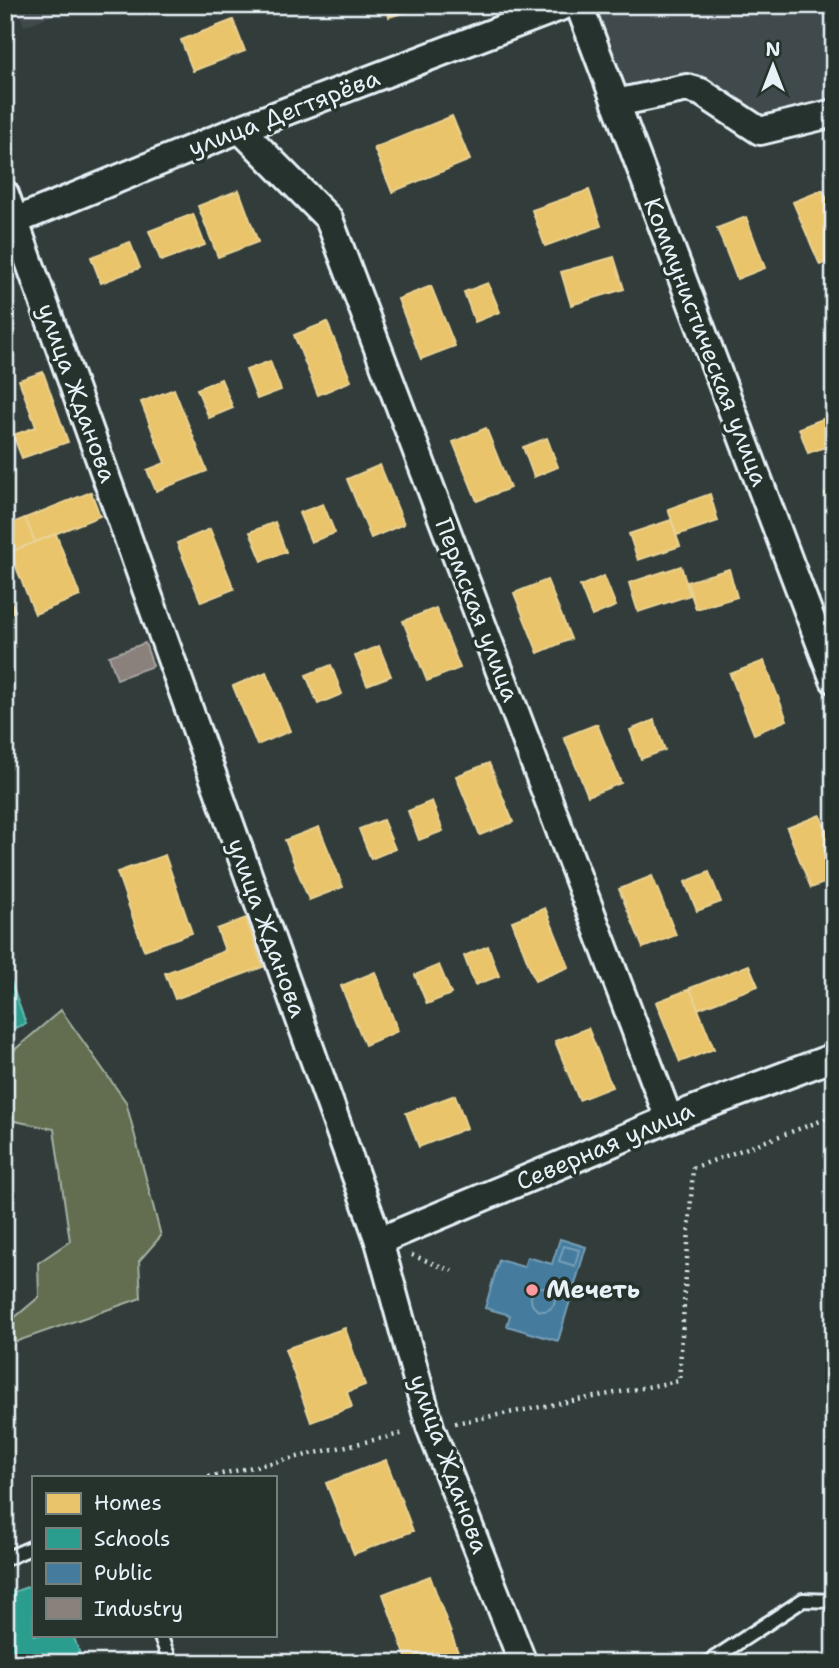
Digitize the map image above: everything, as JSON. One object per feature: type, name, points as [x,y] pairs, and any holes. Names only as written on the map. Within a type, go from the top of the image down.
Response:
[{"type":"street","name":"улица Дегтярёва","points":[[10,223],[240,129],[565,5]]},
{"type":"street","name":"Коммунистическая улица","points":[[579,5],[834,680]]},
{"type":"street","points":[[616,103],[687,88],[701,92],[760,131],[834,113]]},
{"type":"street","name":"Пермская улица","points":[[240,129],[329,219],[669,1119]]},
{"type":"street","name":"улица Жданова","points":[[5,194],[10,223],[379,1241],[430,1427],[523,1663]]},
{"type":"street","name":"Северная улица","points":[[379,1241],[669,1119],[834,1057]]},
{"type":"lane","points":[[5,1559],[32,1547]]},
{"type":"lane","points":[[707,1663],[803,1600],[834,1601]]},
{"type":"lane","points":[[160,1636],[171,1663]]},
{"type":"path","points":[[212,1476],[430,1427],[679,1381],[693,1168],[834,1116]]},
{"type":"shaded area","points":[[16,5],[78,5],[24,26]]},
{"type":"shaded area","points":[[594,5],[834,5],[834,101],[763,124],[695,72],[625,89]]},
{"type":"green space","points":[[61,1010],[126,1102],[161,1236],[139,1261],[141,1298],[15,1342],[13,1319],[39,1297],[38,1263],[70,1241],[54,1129],[10,1120],[5,1110],[5,1058]]},
{"type":"building: Homes","points":[[385,5],[417,5],[418,8],[389,17]]},
{"type":"building: Homes","points":[[233,20],[245,51],[193,71],[181,40]]},
{"type":"building: Homes","points":[[452,116],[470,160],[392,192],[374,148]]},
{"type":"building: Homes","points":[[239,190],[258,242],[218,257],[198,206]]},
{"type":"building: Homes","points":[[589,190],[601,226],[545,246],[532,210]]},
{"type":"building: Homes","points":[[823,190],[834,214],[834,259],[820,265],[793,202]]},
{"type":"building: Homes","points":[[193,214],[205,245],[161,261],[149,231]]},
{"type":"building: Homes","points":[[746,217],[765,268],[737,279],[717,228]]},
{"type":"building: Homes","points":[[130,242],[140,268],[101,283],[91,257]]},
{"type":"building: Homes","points":[[614,257],[624,289],[571,305],[561,272]]},
{"type":"building: Homes","points":[[488,283],[500,312],[475,322],[464,292]]},
{"type":"building: Homes","points":[[431,286],[455,346],[421,359],[398,299]]},
{"type":"building: Homes","points":[[327,322],[351,381],[318,395],[294,335]]},
{"type":"building: Homes","points":[[270,361],[281,390],[257,399],[246,370]]},
{"type":"building: Homes","points":[[43,372],[68,442],[22,458],[13,435],[36,427],[19,380]]},
{"type":"building: Homes","points":[[221,379],[233,408],[209,418],[197,389]]},
{"type":"building: Homes","points":[[174,389],[207,471],[156,491],[147,470],[165,463],[141,402]]},
{"type":"building: Homes","points":[[828,417],[834,432],[834,444],[808,453],[799,428]]},
{"type":"building: Homes","points":[[486,428],[510,488],[477,501],[453,442]]},
{"type":"building: Homes","points":[[547,438],[558,467],[534,477],[523,447]]},
{"type":"building: Homes","points":[[380,465],[404,524],[371,538],[347,479]]},
{"type":"building: Homes","points":[[834,490],[834,517],[825,493]]},
{"type":"building: Homes","points":[[91,492],[100,516],[35,542],[25,518]]},
{"type":"building: Homes","points":[[710,494],[718,521],[677,535],[668,509]]},
{"type":"building: Homes","points":[[323,504],[335,533],[311,542],[299,513]]},
{"type":"building: Homes","points":[[25,518],[35,542],[5,554],[5,526]]},
{"type":"building: Homes","points":[[671,520],[680,546],[638,560],[629,534]]},
{"type":"building: Homes","points":[[275,522],[286,552],[262,561],[250,532]]},
{"type":"building: Homes","points":[[210,529],[234,589],[201,602],[177,543]]},
{"type":"building: Homes","points":[[56,534],[80,596],[35,614],[10,552]]},
{"type":"building: Homes","points":[[681,566],[690,595],[638,612],[629,583]]},
{"type":"building: Homes","points":[[729,569],[737,597],[696,609],[687,582]]},
{"type":"building: Homes","points":[[604,576],[616,606],[592,616],[580,586]]},
{"type":"building: Homes","points":[[547,580],[571,639],[538,653],[514,593]]},
{"type":"building: Homes","points":[[5,586],[15,611],[5,615]]},
{"type":"building: Homes","points":[[436,608],[460,668],[427,681],[403,621]]},
{"type":"building: Homes","points":[[379,646],[391,676],[367,685],[355,656]]},
{"type":"building: Homes","points":[[764,661],[787,720],[754,734],[730,674]]},
{"type":"building: Homes","points":[[331,665],[342,694],[318,704],[306,675]]},
{"type":"building: Homes","points":[[266,672],[290,731],[257,745],[233,686]]},
{"type":"building: Homes","points":[[654,720],[665,750],[641,759],[630,730]]},
{"type":"building: Homes","points":[[597,724],[621,783],[588,796],[564,737]]},
{"type":"building: Homes","points":[[489,763],[513,822],[480,835],[456,776]]},
{"type":"building: Homes","points":[[432,801],[443,831],[419,840],[408,811]]},
{"type":"building: Homes","points":[[820,815],[834,849],[834,879],[811,888],[787,828]]},
{"type":"building: Homes","points":[[383,820],[395,849],[371,859],[359,829]]},
{"type":"building: Homes","points":[[319,827],[343,887],[309,900],[285,840]]},
{"type":"building: Homes","points":[[165,855],[192,933],[144,950],[117,872]]},
{"type":"building: Homes","points":[[709,872],[721,902],[697,911],[685,882]]},
{"type":"building: Homes","points":[[652,876],[676,935],[643,948],[619,889]]},
{"type":"building: Homes","points":[[545,908],[569,967],[535,981],[512,921]]},
{"type":"building: Homes","points":[[246,918],[263,967],[175,999],[165,973],[225,951],[217,929]]},
{"type":"building: Homes","points":[[488,946],[499,976],[475,985],[464,956]]},
{"type":"building: Homes","points":[[439,965],[451,994],[427,1004],[415,975]]},
{"type":"building: Homes","points":[[749,965],[758,986],[698,1009],[690,988]]},
{"type":"building: Homes","points":[[375,972],[398,1031],[365,1045],[341,986]]},
{"type":"building: Homes","points":[[690,989],[714,1049],[680,1062],[656,1002]]},
{"type":"building: Homes","points":[[588,1028],[612,1087],[579,1100],[555,1041]]},
{"type":"building: Homes","points":[[455,1095],[467,1128],[419,1147],[406,1113]]},
{"type":"building: Homes","points":[[345,1328],[365,1385],[347,1392],[352,1407],[311,1422],[285,1349]]},
{"type":"building: Homes","points":[[386,1460],[413,1531],[354,1554],[326,1483]]},
{"type":"building: Homes","points":[[430,1576],[460,1658],[446,1663],[408,1663],[383,1594]]},
{"type":"building: Schools","points":[[5,971],[26,1024],[5,1031]]},
{"type":"building: Schools","points":[[32,1585],[32,1636],[73,1636],[80,1654],[66,1660],[68,1663],[5,1663],[5,1595]]},
{"type":"building: Schools","points":[[135,1655],[137,1663],[114,1663]]},
{"type":"building: Public","name":"Мечеть","points":[[560,1239],[586,1247],[558,1341],[507,1326],[510,1315],[485,1308],[499,1260],[524,1267],[527,1257],[552,1264]]},
{"type":"building: Public","points":[[564,1246],[579,1250],[575,1266],[559,1261]]},
{"type":"building: Public","points":[[543,1287],[552,1290],[555,1299],[552,1308],[543,1311],[534,1308],[531,1299],[534,1290]]},
{"type":"building: Industry","points":[[145,643],[153,666],[117,679],[109,656]]},
{"type":"place","name":"Мечеть","points":[[532,1290]]}]
